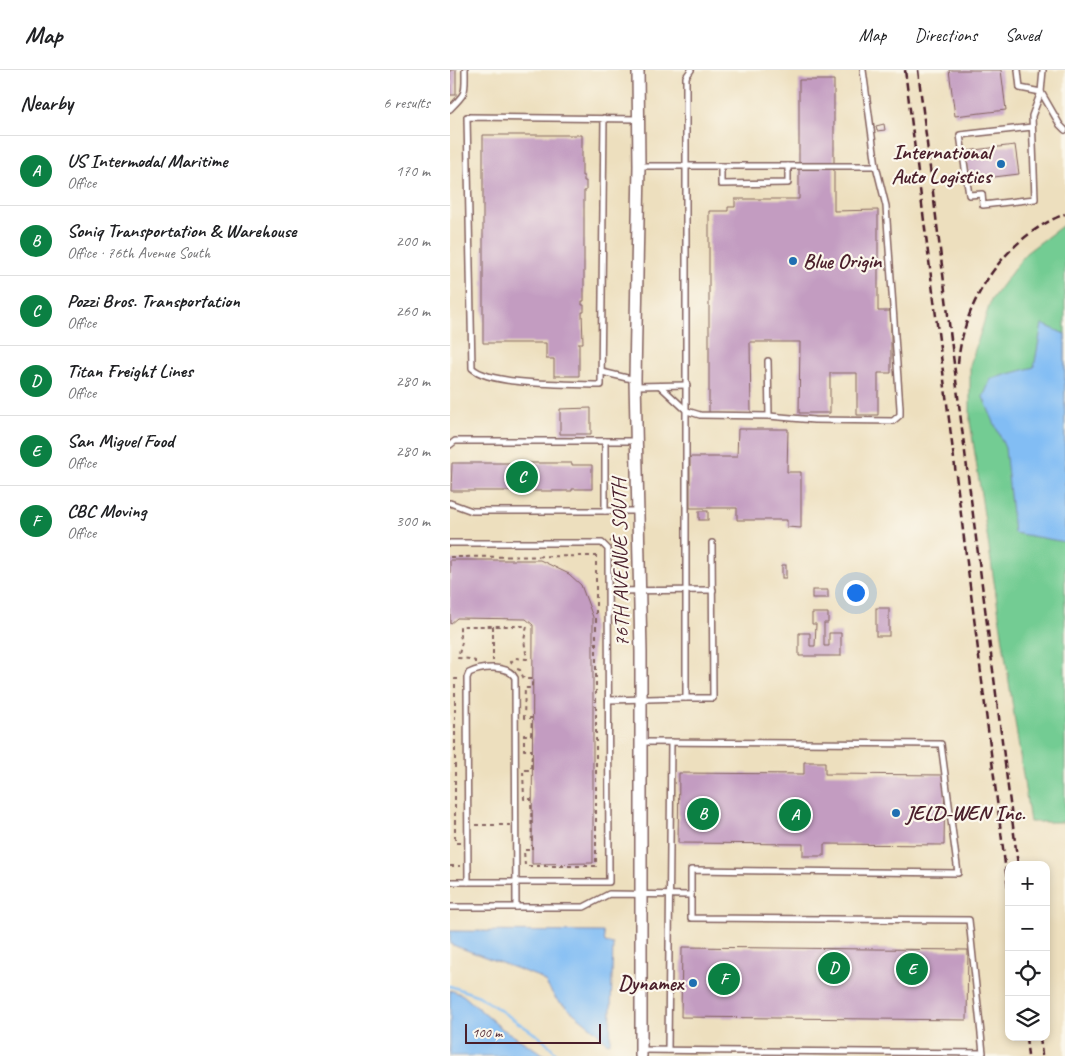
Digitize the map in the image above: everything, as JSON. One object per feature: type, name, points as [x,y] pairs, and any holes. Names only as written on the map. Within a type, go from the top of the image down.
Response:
[{"type":"street","name":"76TH AVENUE SOUTH","points":[[638,70],[639,166],[635,382],[641,700],[641,1053]]},
{"type":"lane","points":[[450,109],[464,96],[465,70]]},
{"type":"lane","points":[[686,698],[686,77],[692,70]]},
{"type":"lane","points":[[660,386],[687,411],[712,416],[769,416],[814,420],[894,421],[900,415],[886,206],[876,166],[863,70]]},
{"type":"lane","points":[[1018,70],[1020,88],[1041,92],[1060,125],[1065,130]]},
{"type":"lane","points":[[1032,127],[960,135],[969,195],[982,194],[983,205],[1036,199],[1032,116],[1041,92],[1043,70]]},
{"type":"lane","points":[[604,118],[601,385],[502,380],[476,371],[472,368],[467,117],[604,118],[639,119]]},
{"type":"lane","points":[[639,166],[876,166]]},
{"type":"lane","points":[[721,166],[721,184],[788,183],[788,166]]},
{"type":"lane","points":[[768,361],[769,416]]},
{"type":"lane","points":[[602,372],[627,378],[635,382],[660,386],[687,386]]},
{"type":"lane","points":[[450,445],[455,441],[636,441]]},
{"type":"lane","points":[[604,511],[605,441]]},
{"type":"lane","points":[[450,504],[472,511],[637,511]]},
{"type":"lane","points":[[450,543],[602,542],[608,549],[609,700],[609,882],[450,882]]},
{"type":"lane","points":[[609,700],[713,698],[712,543]]},
{"type":"lane","points":[[608,591],[713,590]]},
{"type":"lane","points":[[468,882],[467,678],[469,673],[477,670],[507,670],[515,678],[516,907]]},
{"type":"lane","points":[[641,742],[941,744],[958,873],[691,870],[691,918],[969,920],[983,1052],[668,1050],[641,1053]]},
{"type":"lane","points":[[668,1050],[671,742]]},
{"type":"lane","points":[[450,907],[584,906],[609,894],[691,895]]},
{"type":"path","points":[[450,557],[596,556],[596,866],[525,866],[524,850],[532,850],[531,799],[524,799],[524,770],[531,770],[532,750],[524,750],[524,735],[531,735],[532,718],[524,718],[525,688],[532,688],[532,679],[524,679],[520,670],[512,666],[511,662],[514,658],[528,658],[524,640],[527,626],[460,626],[462,642],[458,658],[470,658],[475,661],[475,665],[472,666]]},
{"type":"path","points":[[493,626],[494,662]]},
{"type":"path","points":[[462,679],[455,679],[455,843],[462,844]]},
{"type":"path","points":[[455,825],[516,825]]},
{"type":"path","points":[[450,866],[462,866]]},
{"type":"green space","points":[[1062,226],[1065,226],[1065,822],[1030,822],[970,421],[970,365],[991,300],[1026,253]]},
{"type":"water","points":[[1042,324],[1065,334],[1065,542],[1014,533],[1005,448],[983,397],[991,379],[1034,367]]},
{"type":"water","points":[[450,931],[603,932],[605,942],[613,944],[610,1043],[606,1042],[596,1031],[556,999],[545,982],[539,977],[450,944]]},
{"type":"water","points":[[450,990],[463,995],[501,1028],[546,1056],[450,1056]]},
{"type":"building","points":[[450,70],[456,70],[456,95],[450,95]]},
{"type":"building","points":[[949,70],[1001,70],[1006,110],[955,116]]},
{"type":"building","name":"Blue Origin","points":[[799,80],[834,80],[834,211],[878,210],[878,311],[891,311],[891,373],[878,373],[878,415],[857,415],[857,373],[830,373],[830,413],[799,413],[800,342],[750,342],[751,413],[709,413],[709,211],[728,211],[728,207],[735,207],[735,199],[799,199]]},
{"type":"building","points":[[884,124],[885,130],[877,131],[876,126]]},
{"type":"building","points":[[483,135],[582,135],[582,176],[584,176],[584,181],[586,181],[586,191],[584,191],[583,343],[579,343],[579,376],[554,376],[554,359],[546,359],[546,343],[483,343]]},
{"type":"building","points":[[1015,145],[1019,174],[969,180],[966,151]]},
{"type":"building","points":[[591,408],[591,434],[560,434],[560,409]]},
{"type":"building","points":[[738,429],[788,429],[787,472],[801,472],[801,528],[787,527],[787,520],[737,520],[737,508],[690,508],[690,457],[737,457]]},
{"type":"building","points":[[452,463],[572,463],[572,465],[592,465],[592,489],[572,489],[572,491],[451,491]]},
{"type":"building","points":[[699,511],[708,511],[708,520],[699,520]]},
{"type":"building","points":[[450,560],[540,560],[569,574],[581,585],[593,617],[593,863],[532,864],[533,625],[526,619],[457,618],[450,624]]},
{"type":"building","points":[[782,565],[786,565],[786,578],[782,578]]},
{"type":"building","points":[[812,590],[828,590],[828,598],[812,598]]},
{"type":"building","points":[[876,608],[889,608],[889,636],[876,636]]},
{"type":"building","points":[[812,613],[828,613],[828,623],[824,623],[824,646],[829,646],[829,633],[841,633],[841,656],[799,656],[799,633],[810,633],[810,646],[815,646],[816,624],[812,624]]},
{"type":"building","points":[[804,762],[825,762],[825,774],[945,775],[944,845],[824,844],[824,856],[803,856],[803,844],[678,843],[679,773],[804,774]]},
{"type":"building","points":[[682,947],[968,950],[967,1020],[681,1017]]},
{"type":"waterway","points":[[450,986],[479,996],[544,1040],[559,1056]]},
{"type":"railway","points":[[905,70],[1005,864]]},
{"type":"railway","points":[[918,70],[1017,861]]},
{"type":"railway","points":[[958,364],[968,317],[978,295],[991,274],[1006,255],[1024,238],[1043,224],[1065,214]]},
{"type":"railway","points":[[1026,1041],[1028,1056]]},
{"type":"railway","points":[[1040,1041],[1042,1056]]},
{"type":"place","name":"International Auto Logistics","points":[[1001,164]]},
{"type":"place","name":"Blue Origin","points":[[793,261]]},
{"type":"place","name":"Pozzi Bros. Transportation","points":[[522,477]]},
{"type":"place","name":"JELD-WEN Inc.","points":[[896,813]]},
{"type":"place","name":"Soniq Transportation & Warehouse","points":[[703,814]]},
{"type":"place","name":"US Intermodal Maritime","points":[[795,815]]},
{"type":"place","name":"Titan Freight Lines","points":[[834,968]]},
{"type":"place","name":"San Miguel Food","points":[[912,969]]},
{"type":"place","name":"CBC Moving","points":[[724,979]]},
{"type":"place","name":"Dynamex","points":[[693,983]]}]
